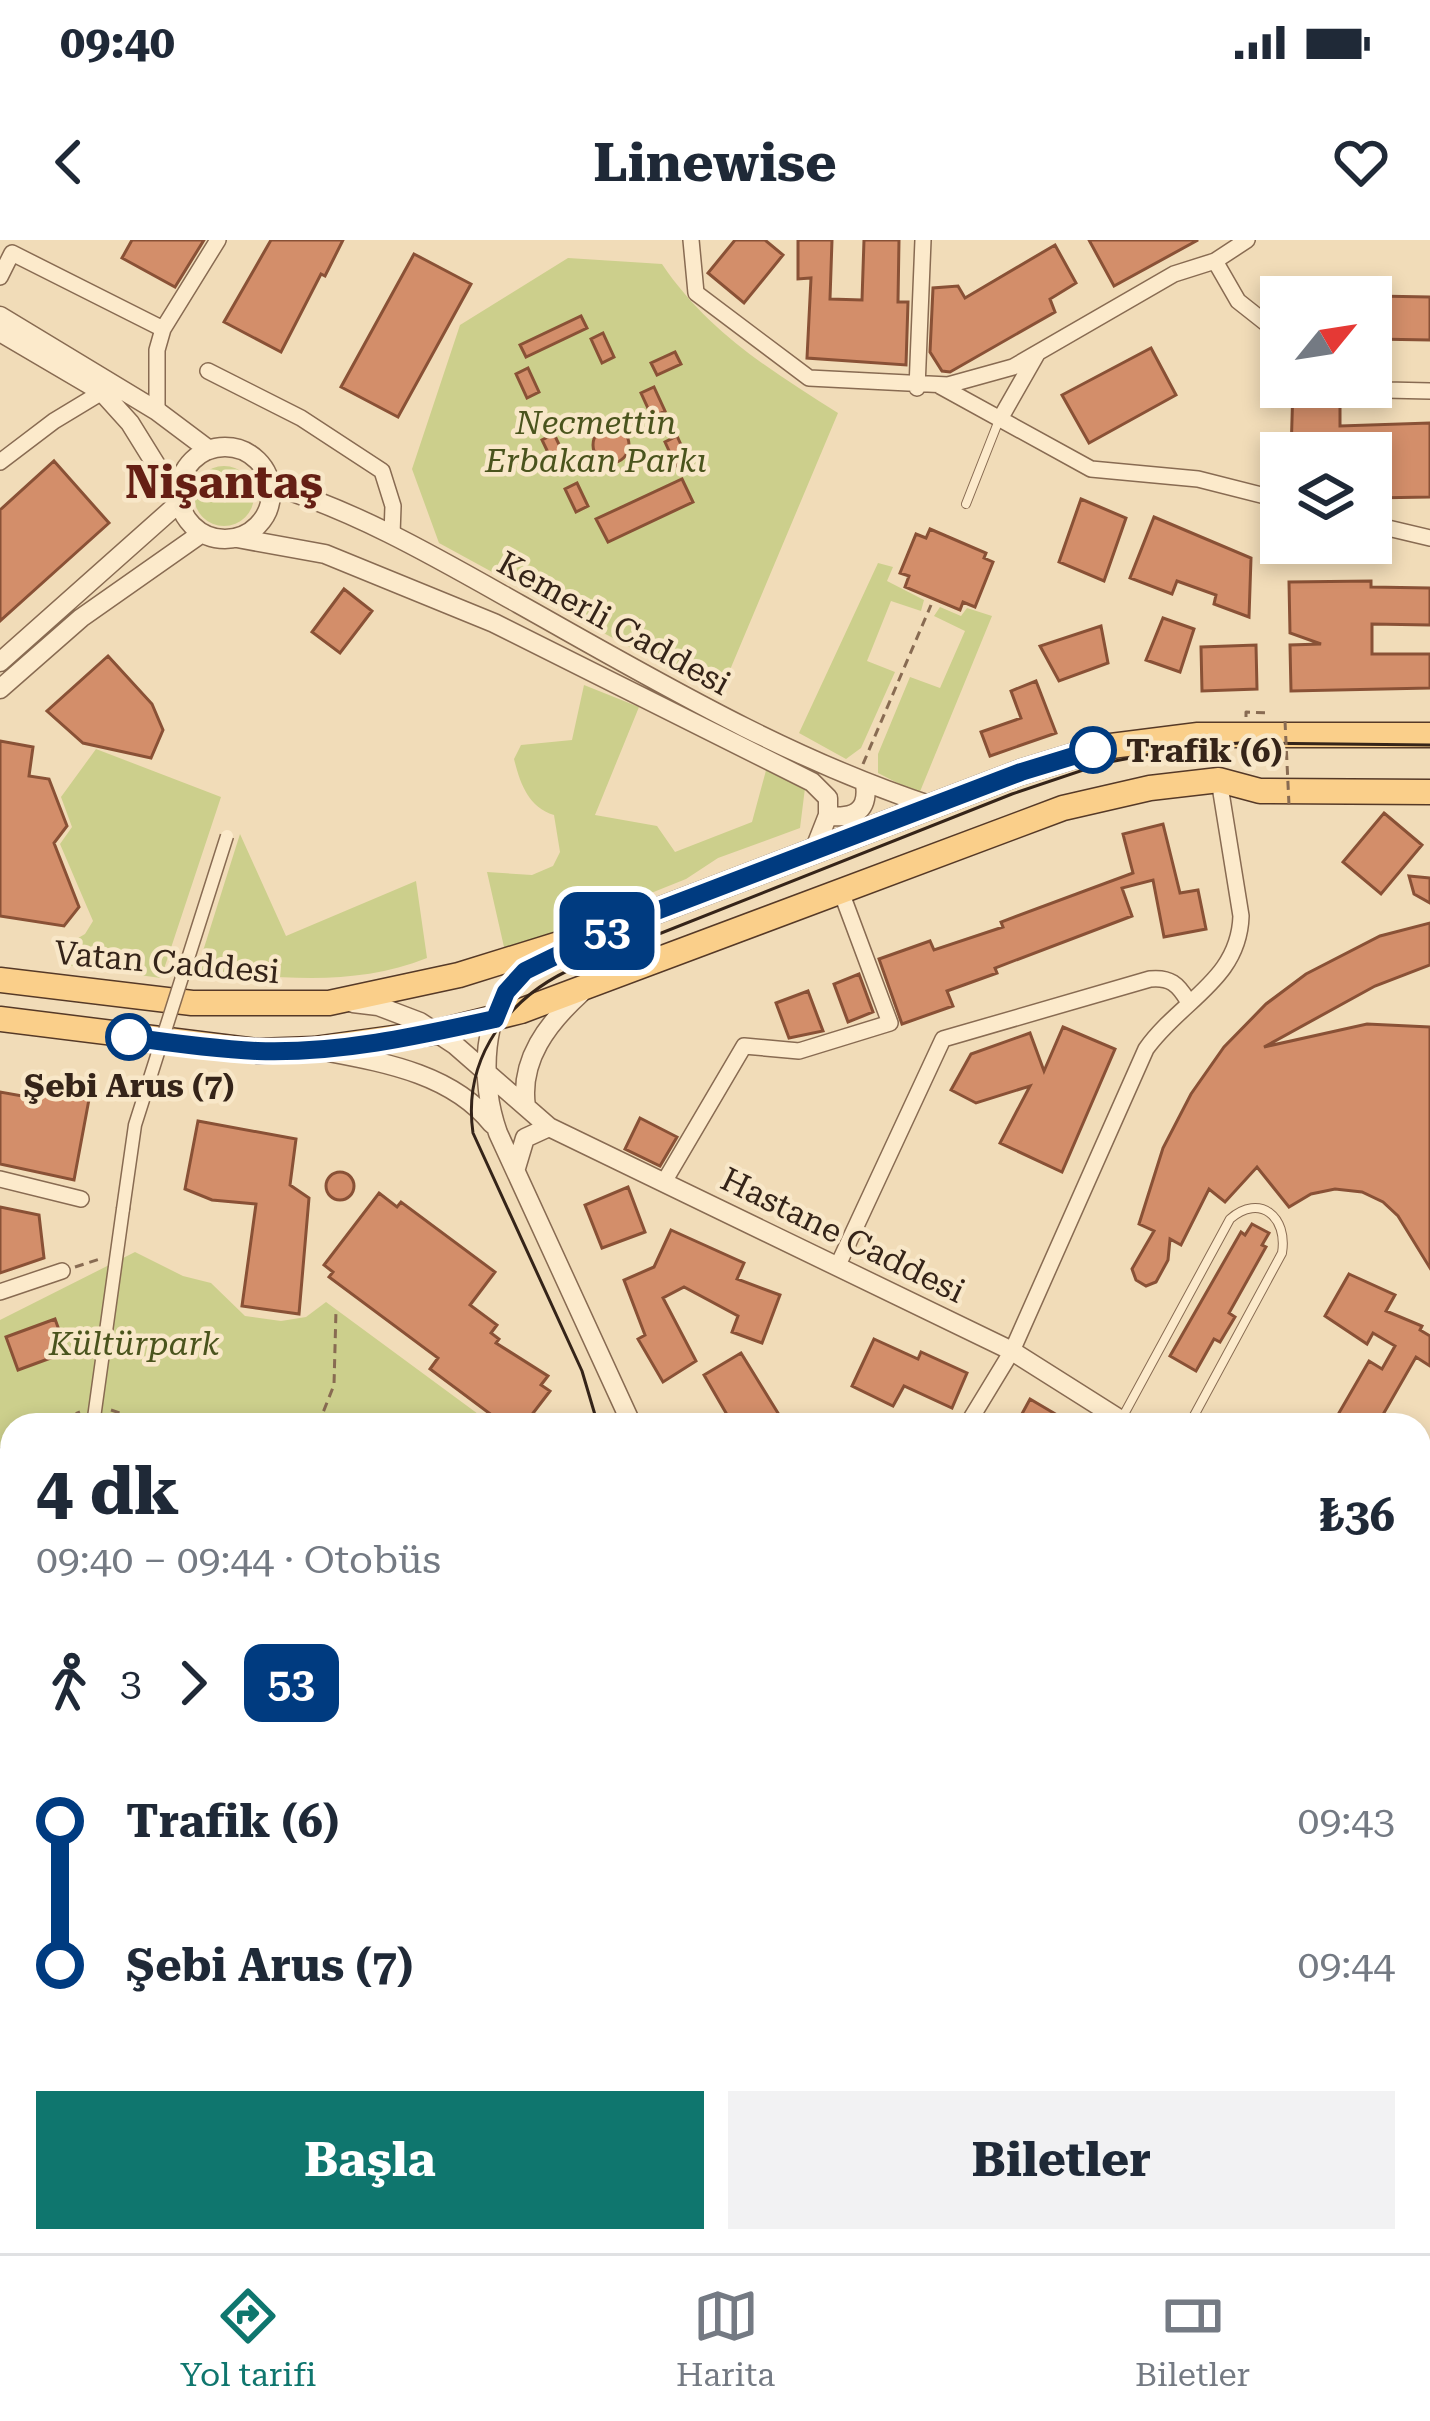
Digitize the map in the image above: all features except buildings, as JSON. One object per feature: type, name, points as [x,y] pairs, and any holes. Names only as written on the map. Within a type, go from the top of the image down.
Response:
[{"type":"main road","name":"Vatan Caddesi","points":[[0,980],[192,1004],[329,1003],[459,975],[617,926],[1021,772],[1103,747],[1198,735],[1430,735]]},
{"type":"main road","points":[[0,1019],[258,1051],[314,1049],[437,1032],[521,1011],[1063,808],[1150,788],[1219,780],[1260,790],[1430,792]]},
{"type":"street","points":[[157,411],[157,350],[164,328],[218,240]]},
{"type":"street","points":[[691,240],[696,293],[809,378],[916,386],[1013,368],[1174,274],[1215,261],[1247,240]]},
{"type":"street","points":[[916,386],[922,240]]},
{"type":"street","points":[[0,277],[12,253],[164,328]]},
{"type":"street","points":[[1215,261],[1238,301],[1260,318]]},
{"type":"street","points":[[0,316],[157,411],[208,450]]},
{"type":"street","points":[[0,332],[102,392],[130,423],[180,502],[184,515],[202,533],[225,540],[237,538],[260,524],[271,499],[271,485],[248,453],[235,448],[208,450],[188,465],[180,502],[0,662]]},
{"type":"street","points":[[1000,419],[1037,353]]},
{"type":"street","points":[[208,371],[301,418],[382,471],[393,506],[392,535]]},
{"type":"street","points":[[937,384],[1091,469],[1198,478],[1260,494]]},
{"type":"street","points":[[1392,390],[1430,391]]},
{"type":"street","points":[[0,462],[102,392]]},
{"type":"street","name":"Kemerli Caddesi","points":[[271,485],[324,501],[392,535],[740,727],[861,782],[932,806]]},
{"type":"street","points":[[1392,529],[1430,538]]},
{"type":"street","points":[[0,689],[81,618],[202,533]]},
{"type":"street","name":"Kemerli Caddesi","points":[[237,538],[325,554],[494,623],[812,782],[828,798],[828,815]]},
{"type":"street","points":[[974,1413],[1012,1351],[1136,1069],[1158,1033],[1234,957],[1241,916],[1219,780]]},
{"type":"street","points":[[813,853],[828,815],[846,818],[861,811],[867,797],[861,782]]},
{"type":"street","points":[[95,1413],[135,1125],[227,836]]},
{"type":"street","points":[[664,1182],[744,1046],[799,1051],[890,1023],[840,889]]},
{"type":"street","points":[[617,926],[525,971],[506,992],[495,1019],[486,1072],[490,1112],[498,1132],[627,1413]]},
{"type":"street","points":[[838,1264],[943,1040],[1150,979],[1166,977],[1180,986],[1188,1001]]},
{"type":"street","points":[[526,1107],[525,1076],[536,1047],[588,987]]},
{"type":"street","name":"Hastane Caddesi","points":[[329,1003],[378,1006],[437,1032],[549,1127],[1012,1351],[1111,1413]]},
{"type":"street","points":[[314,1049],[378,1062],[447,1086],[482,1112],[498,1132]]},
{"type":"street","points":[[516,1168],[526,1138],[549,1127]]},
{"type":"street","points":[[0,1179],[81,1199]]},
{"type":"street","points":[[0,1292],[62,1271]]},
{"type":"lane","points":[[966,504],[1000,419]]},
{"type":"lane","points":[[1130,1413],[1230,1219],[1240,1210],[1263,1208],[1275,1214],[1282,1226],[1282,1252],[1195,1413]]},
{"type":"path","points":[[861,782],[931,605]]},
{"type":"path","points":[[1285,721],[1289,806]]},
{"type":"path","points":[[62,1271],[117,1253]]},
{"type":"path","points":[[323,1413],[334,1385],[336,1310]]},
{"type":"green space","name":"Necmettin Erbakan Parkı","points":[[568,258],[662,264],[720,330],[838,413],[719,696],[439,543],[412,469],[460,325]]},
{"type":"green space","points":[[224,466],[245,475],[254,496],[245,517],[224,526],[203,517],[194,496],[203,475]]},
{"type":"green space","points":[[878,563],[893,567],[887,581],[924,600],[921,611],[891,601],[867,661],[895,672],[861,748],[846,759],[799,733]]},
{"type":"green space","points":[[940,607],[961,616],[967,608],[992,616],[919,794],[878,773],[878,754],[910,677],[940,688],[965,631],[934,616]]},
{"type":"green space","points":[[584,685],[639,707],[595,815],[657,826],[675,852],[752,822],[768,763],[806,780],[800,828],[718,858],[686,879],[519,946],[504,947],[487,872],[532,875],[553,866],[560,852],[554,815],[532,800],[514,759],[521,745],[572,740]]},
{"type":"green space","points":[[96,749],[221,797],[161,978],[65,965],[73,941],[93,921],[60,844],[72,827],[61,797]]},
{"type":"green space","points":[[240,834],[286,936],[416,881],[427,958],[342,977],[197,970]]},
{"type":"green space","name":"Kültürpark","points":[[135,1252],[183,1276],[211,1283],[245,1316],[281,1321],[306,1317],[326,1302],[477,1413],[0,1413],[0,1320]]},
{"type":"tram line","points":[[594,1413],[582,1371],[473,1133],[475,1078],[483,1054],[512,1011],[531,994],[578,966],[1012,794],[1104,763],[1239,743],[1430,745]]},
{"type":"bus line","name":"53","points":[[129,1037],[258,1051],[314,1049],[403,1038],[495,1019],[506,992],[525,971],[617,926],[1021,772],[1093,750]]},
{"type":"place","name":"Trafik (6)","points":[[1093,750]]},
{"type":"place","name":"Şebi Arus (7)","points":[[129,1037]]},
{"type":"district","name":"Nişantaş","points":[[224,482]]}]
